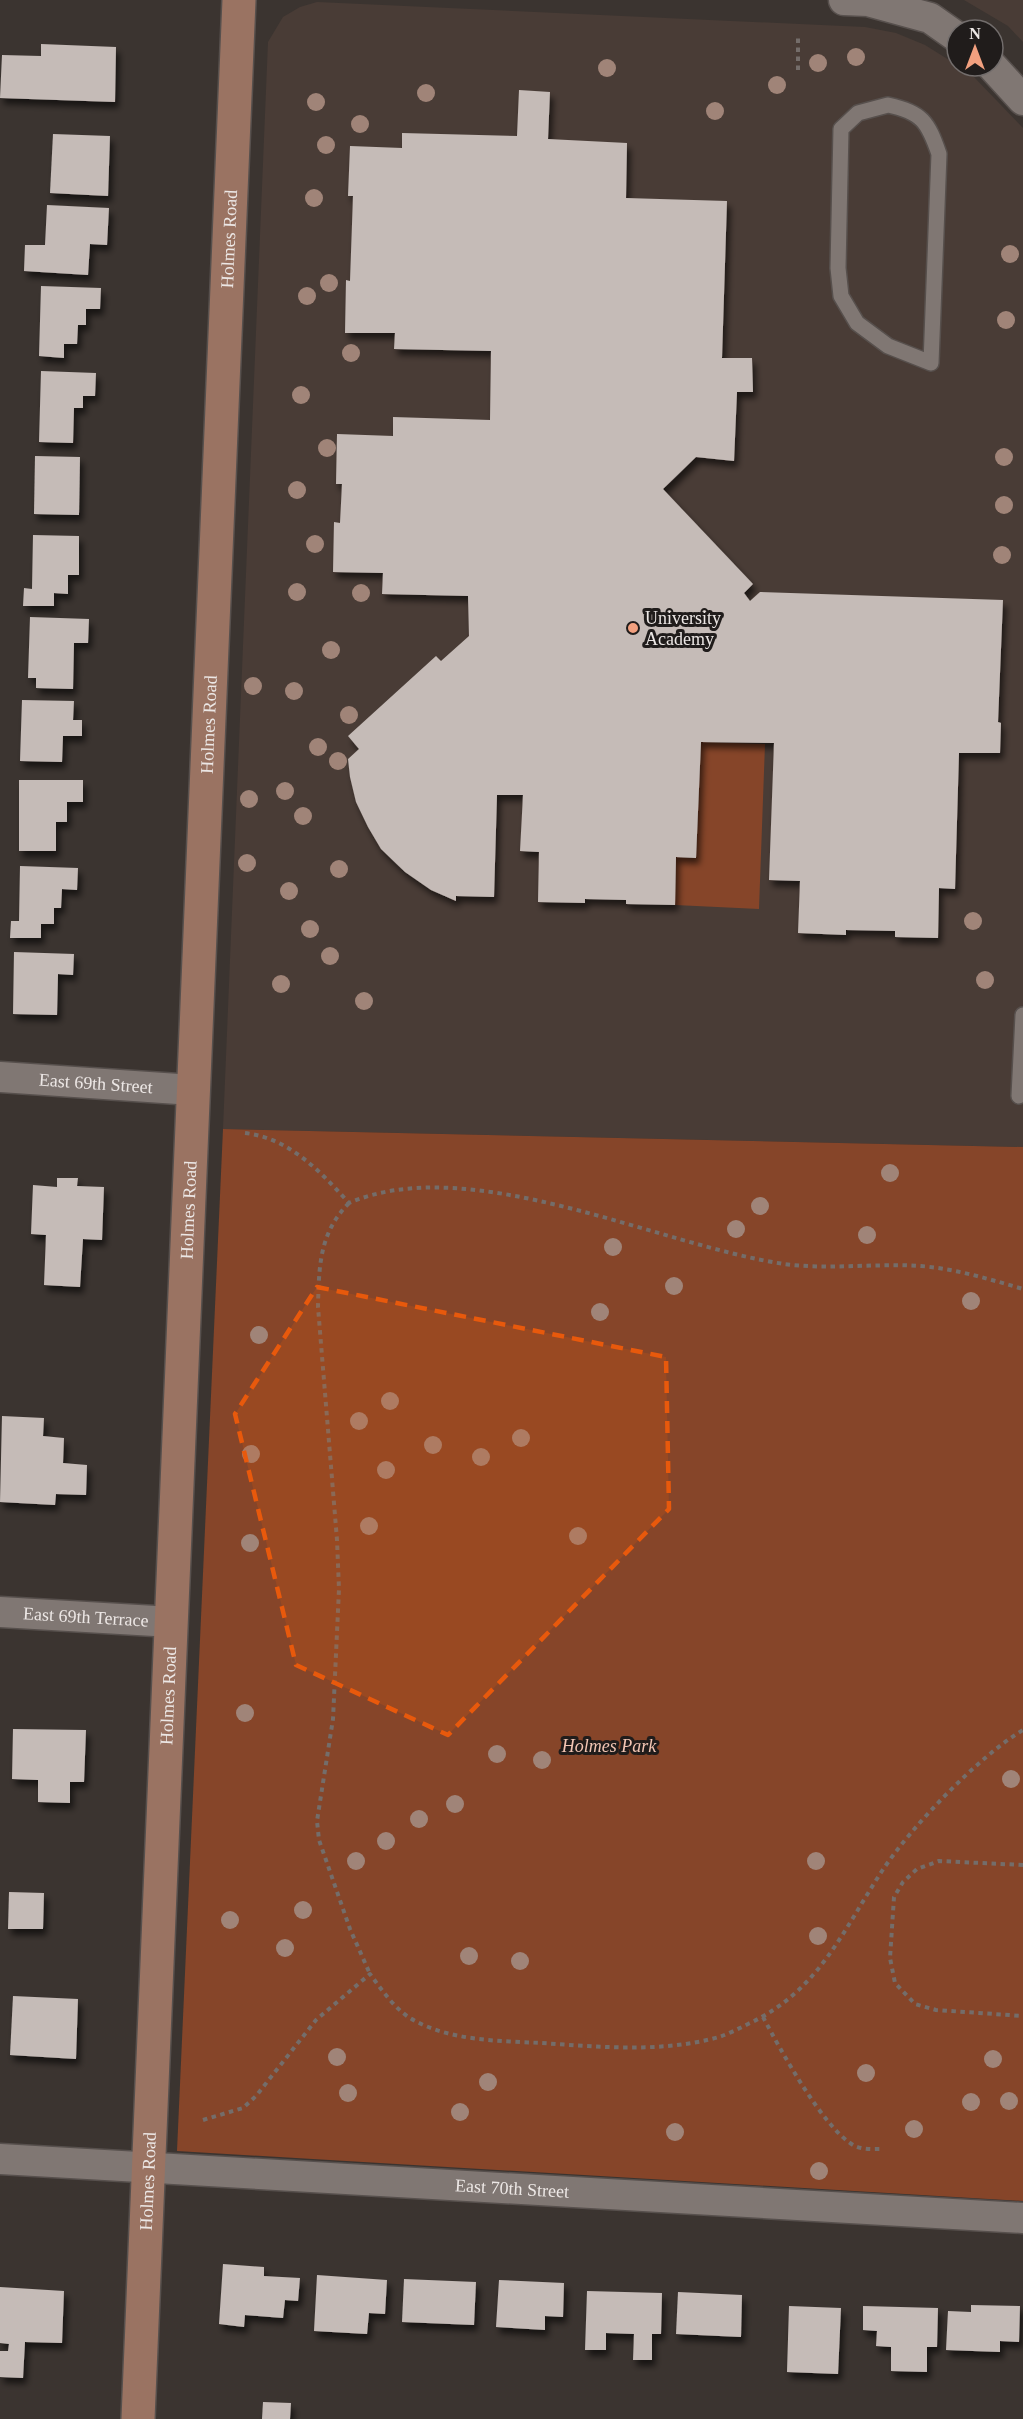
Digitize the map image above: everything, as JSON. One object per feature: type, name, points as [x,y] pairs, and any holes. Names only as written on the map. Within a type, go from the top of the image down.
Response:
[{"type":"main road","name":"Holmes Road","points":[[138,2419],[239,0]]},
{"type":"street","points":[[844,0],[868,1],[930,18],[945,29]]},
{"type":"street","points":[[1003,78],[1023,100]]},
{"type":"street","name":"East 69th Street","points":[[0,1077],[193,1090]]},
{"type":"street","name":"East 69th Terrace","points":[[0,1612],[172,1622]]},
{"type":"street","name":"East 70th Street","points":[[0,2159],[1023,2218]]},
{"type":"lane","points":[[888,105],[910,110],[930,127],[939,154],[931,363],[888,346],[858,322],[841,296],[837,268],[841,129],[858,113],[888,105]]},
{"type":"lane","points":[[1019,1096],[1023,1015]]},
{"type":"path","points":[[798,36],[798,70]]},
{"type":"path","points":[[245,1133],[267,1137],[287,1147],[316,1167],[349,1203]]},
{"type":"path","points":[[1023,1288],[958,1270],[919,1266],[818,1268],[782,1263],[687,1242],[534,1199],[478,1190],[411,1188],[364,1196],[349,1203],[337,1215],[328,1231],[321,1250],[318,1268],[318,1307],[338,1540],[339,1589],[333,1719],[316,1821],[319,1840],[350,1929],[370,1974],[390,2001],[409,2017],[435,2030],[486,2040],[639,2047],[686,2043],[720,2037],[763,2017],[800,1992],[827,1960],[883,1870],[949,1793],[982,1761],[1023,1730]]},
{"type":"path","points":[[1023,1865],[939,1861],[917,1869],[903,1882],[894,1897],[890,1958],[895,1983],[915,2004],[936,2010],[1023,2016]]},
{"type":"path","points":[[203,2120],[243,2108],[256,2096],[316,2020],[370,1974]]},
{"type":"path","points":[[763,2017],[782,2054],[838,2131],[858,2148],[883,2149]]},
{"type":"highlighted area","points":[[317,1287],[666,1357],[669,1509],[448,1735],[296,1665],[235,1414]]},
{"type":"shaded area","points":[[964,0],[1023,0],[1023,42],[1005,24],[1005,18],[994,18]]},
{"type":"shaded area","name":"University Academy","points":[[317,2],[865,27],[896,33],[925,45],[945,58],[945,78],[975,78],[1023,128],[1023,1147],[223,1129],[268,42],[283,17],[300,7]]},
{"type":"green space","points":[[701,742],[765,744],[759,909],[675,905],[676,857],[696,858]]},
{"type":"green space","name":"Holmes Park","points":[[223,1129],[1023,1147],[1023,2201],[177,2151]]},
{"type":"building","points":[[41,44],[116,47],[115,102],[0,98],[2,55],[41,56]]},
{"type":"building","name":"University Academy","points":[[519,90],[550,92],[548,139],[627,143],[626,198],[727,201],[722,358],[752,358],[753,392],[737,392],[734,461],[696,457],[663,489],[753,584],[744,593],[750,601],[760,592],[1003,600],[998,722],[1001,723],[1000,753],[959,753],[955,889],[939,888],[938,938],[895,937],[895,931],[846,930],[846,935],[798,933],[800,881],[769,880],[774,743],[701,742],[696,858],[676,857],[675,905],[626,904],[626,900],[585,899],[585,903],[538,902],[539,852],[520,851],[523,795],[497,795],[494,897],[456,896],[456,901],[431,890],[405,872],[381,849],[368,827],[356,802],[350,777],[348,759],[359,749],[348,736],[436,656],[441,661],[469,636],[468,596],[382,594],[383,573],[333,572],[334,522],[340,523],[342,484],[336,484],[337,434],[393,436],[393,417],[490,420],[491,351],[394,349],[395,333],[345,333],[346,280],[350,281],[353,196],[348,196],[350,146],[402,148],[402,133],[517,136]]},
{"type":"building","points":[[53,134],[110,136],[108,196],[50,193]]},
{"type":"building","points":[[47,205],[109,208],[107,245],[90,244],[88,275],[24,271],[25,245],[45,245]]},
{"type":"building","points":[[41,286],[101,288],[100,309],[86,309],[86,325],[78,325],[77,344],[64,344],[64,358],[39,356]]},
{"type":"building","points":[[41,371],[96,373],[95,396],[83,396],[83,408],[74,408],[73,443],[39,442]]},
{"type":"building","points":[[35,456],[80,457],[79,515],[34,514]]},
{"type":"building","points":[[33,535],[79,536],[79,575],[68,575],[68,594],[54,593],[54,606],[23,606],[24,588],[32,589]]},
{"type":"building","points":[[30,617],[89,619],[88,643],[74,643],[73,689],[36,688],[36,678],[28,678]]},
{"type":"building","points":[[22,700],[74,701],[73,720],[82,720],[82,736],[63,736],[62,762],[20,761]]},
{"type":"building","points":[[19,780],[83,780],[83,802],[67,802],[67,822],[56,822],[56,851],[19,851]]},
{"type":"building","points":[[20,866],[78,868],[77,890],[62,889],[61,908],[54,908],[54,924],[41,924],[41,938],[10,938],[11,921],[19,921]]},
{"type":"building","points":[[14,952],[74,954],[73,975],[58,974],[57,1015],[13,1014]]},
{"type":"building","points":[[57,1178],[78,1178],[77,1186],[104,1187],[102,1240],[83,1239],[80,1287],[44,1285],[46,1235],[31,1234],[33,1185],[57,1187]]},
{"type":"building","points":[[2,1416],[44,1418],[43,1436],[64,1438],[63,1463],[87,1465],[86,1495],[56,1494],[55,1505],[0,1502]]},
{"type":"building","points":[[13,1729],[86,1730],[84,1782],[70,1782],[70,1803],[38,1802],[38,1780],[12,1779]]},
{"type":"building","points":[[9,1892],[44,1893],[43,1929],[8,1929]]},
{"type":"building","points":[[13,1996],[78,1999],[76,2059],[10,2055]]},
{"type":"building","points":[[223,2264],[264,2267],[264,2276],[300,2278],[298,2301],[285,2300],[283,2318],[245,2315],[244,2327],[219,2324]]},
{"type":"building","points":[[317,2275],[387,2280],[385,2314],[369,2313],[367,2334],[314,2331]]},
{"type":"building","points":[[404,2279],[476,2282],[474,2325],[402,2322]]},
{"type":"building","points":[[499,2280],[564,2283],[563,2317],[545,2316],[545,2330],[496,2327]]},
{"type":"building","points":[[0,2287],[64,2291],[62,2343],[25,2342],[23,2378],[0,2377],[0,2351],[8,2351],[9,2344],[0,2343]]},
{"type":"building","points":[[587,2291],[662,2293],[661,2334],[652,2334],[652,2360],[633,2360],[634,2334],[606,2333],[606,2350],[585,2350]]},
{"type":"building","points":[[678,2292],[742,2295],[741,2337],[676,2334]]},
{"type":"building","points":[[971,2305],[1020,2306],[1019,2342],[1000,2341],[1000,2352],[946,2350],[948,2311],[971,2312]]},
{"type":"building","points":[[789,2306],[841,2308],[838,2374],[787,2372]]},
{"type":"building","points":[[863,2306],[938,2308],[937,2347],[927,2347],[927,2372],[891,2371],[891,2347],[876,2346],[877,2331],[863,2330]]},
{"type":"building","points":[[263,2402],[291,2403],[290,2419],[262,2419]]},
{"type":"place","name":"University Academy","points":[[633,628]]}]
